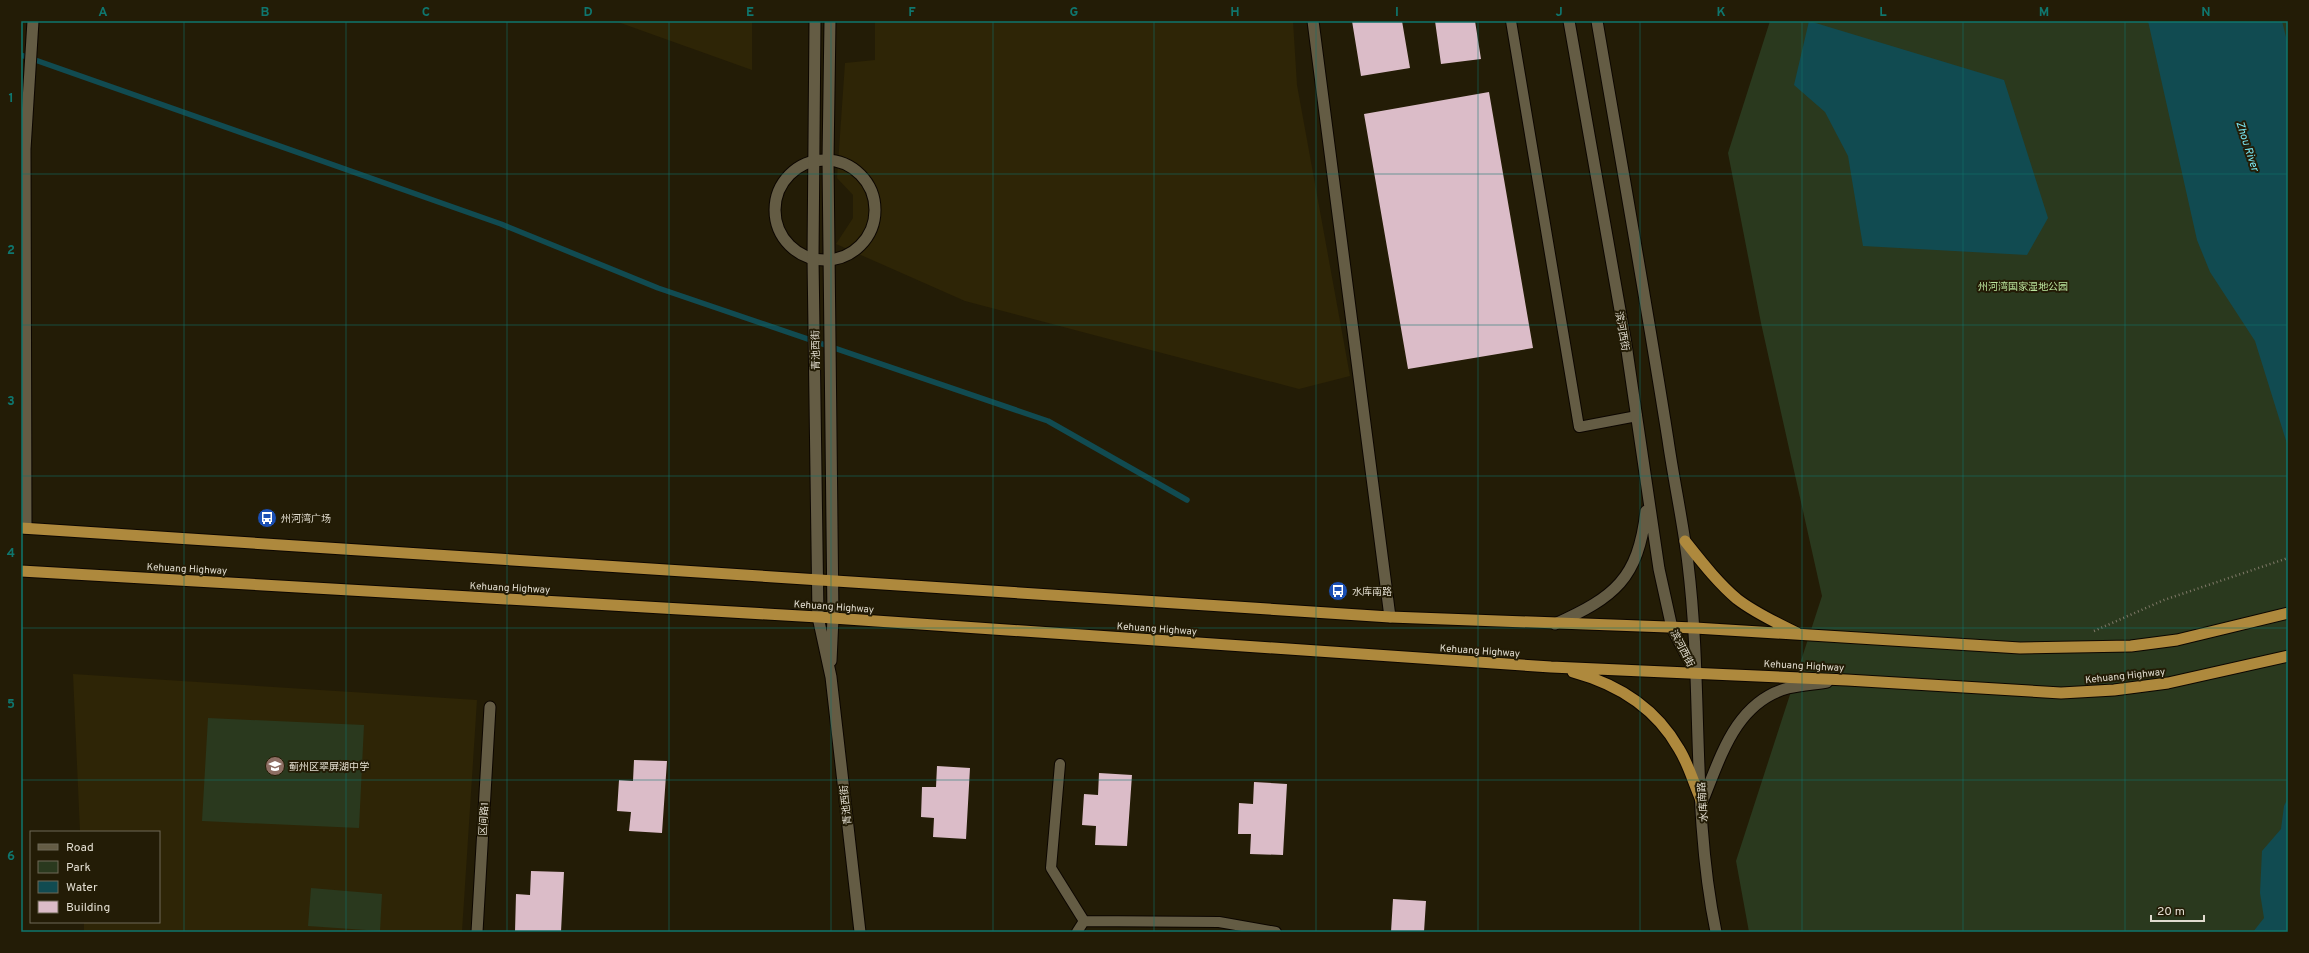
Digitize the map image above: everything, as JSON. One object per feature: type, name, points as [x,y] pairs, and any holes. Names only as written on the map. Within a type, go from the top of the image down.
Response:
[{"type":"highway","points":[[24,528],[1390,616],[1554,624],[1695,628],[2020,648],[2131,646],[2177,640],[2288,613]]},
{"type":"highway","points":[[1685,541],[1709,571],[1737,598],[1754,611],[1801,635]]},
{"type":"highway","name":"Kehuang Highway","points":[[21,571],[818,617],[1551,666],[1695,672],[2069,693],[2168,683],[2288,656]]},
{"type":"highway","points":[[1551,666],[1590,677],[1613,686],[1634,698],[1654,715],[1679,749],[1702,802]]},
{"type":"street","name":"青池西街","points":[[815,21],[813,258],[818,617],[831,677],[860,932]]},
{"type":"street","name":"青池西街","points":[[830,21],[828,160],[833,580],[831,677]]},
{"type":"street","points":[[1313,21],[1390,616]]},
{"type":"street","name":"滨河西街","points":[[1569,21],[1637,416],[1658,570],[1672,628],[1695,672]]},
{"type":"street","name":"滨河西街","points":[[1597,21],[1685,541],[1695,628],[1695,672]]},
{"type":"street","points":[[24,528],[26,111],[33,27]]},
{"type":"street","points":[[828,160],[837,161],[852,167],[864,178],[872,192],[875,208],[873,224],[866,239],[855,250],[840,258],[813,258],[793,248],[782,236],[776,220],[775,203],[780,187],[791,173],[804,164],[814,161],[828,160]]},
{"type":"street","points":[[1554,624],[1598,602],[1615,588],[1629,572],[1638,555],[1643,535],[1648,494]]},
{"type":"street","name":"水库南路","points":[[1695,672],[1709,897],[1716,932]]},
{"type":"street","points":[[1702,802],[1726,742],[1737,724],[1752,708],[1767,697],[1787,688],[1847,680]]},
{"type":"street","name":"区间路1","points":[[477,932],[490,707]]},
{"type":"lane","points":[[1512,21],[1579,428],[1637,416]]},
{"type":"lane","points":[[1060,764],[1051,868],[1084,921]]},
{"type":"lane","points":[[1084,921],[1219,922],[1238,929],[1276,932]]},
{"type":"lane","points":[[1077,932],[1084,921]]},
{"type":"path","points":[[2090,634],[2164,600],[2288,558]]},
{"type":"shaded area","points":[[615,21],[752,21],[752,70]]},
{"type":"shaded area","points":[[875,21],[1293,21],[1297,85],[1350,376],[1299,389],[965,301],[836,244],[853,218],[853,195],[837,178],[845,63],[875,60]]},
{"type":"shaded area","name":"蓟州区翠屏湖中学","points":[[73,674],[477,700],[462,932],[84,932],[84,923],[160,923],[160,831],[80,831]]},
{"type":"green space","name":"州河湾国家湿地公园","points":[[1770,21],[2288,21],[2288,932],[1749,932],[1736,861],[1822,596],[1761,323],[1728,153]]},
{"type":"green space","points":[[208,718],[364,725],[359,828],[202,821]]},
{"type":"green space","points":[[311,888],[382,894],[380,931],[308,926]]},
{"type":"water","points":[[1809,21],[2004,80],[2048,218],[2027,255],[1863,246],[1848,156],[1825,112],[1794,85]]},
{"type":"water","name":"Zhou River","points":[[2148,21],[2282,21],[2288,45],[2288,447],[2255,341],[2210,272],[2197,240]]},
{"type":"water","points":[[2288,798],[2288,932],[2253,932],[2264,918],[2260,893],[2262,851],[2281,829],[2284,806]]},
{"type":"building","points":[[1352,21],[1402,21],[1410,68],[1361,76]]},
{"type":"building","points":[[1435,21],[1475,21],[1481,59],[1441,64]]},
{"type":"building","points":[[1489,92],[1533,348],[1408,369],[1364,114]]},
{"type":"building","points":[[634,760],[667,761],[662,833],[629,831],[631,812],[617,811],[619,780],[633,781]]},
{"type":"building","points":[[937,766],[970,768],[966,839],[933,837],[934,818],[921,817],[922,787],[936,787]]},
{"type":"building","points":[[1099,773],[1132,775],[1127,846],[1095,845],[1096,826],[1082,825],[1084,794],[1098,795]]},
{"type":"building","points":[[1254,782],[1287,784],[1283,855],[1250,854],[1251,834],[1238,834],[1239,803],[1253,804]]},
{"type":"building","points":[[531,871],[564,872],[561,932],[515,932],[516,894],[530,895]]},
{"type":"building","points":[[1393,899],[1426,901],[1424,932],[1391,932]]},
{"type":"waterway","points":[[21,55],[501,224],[658,288],[1048,421],[1187,500]]},
{"type":"place","name":"州河湾广场","points":[[267,518]]},
{"type":"place","name":"水库南路","points":[[1338,591]]},
{"type":"place","name":"蓟州区翠屏湖中学","points":[[275,766]]}]
